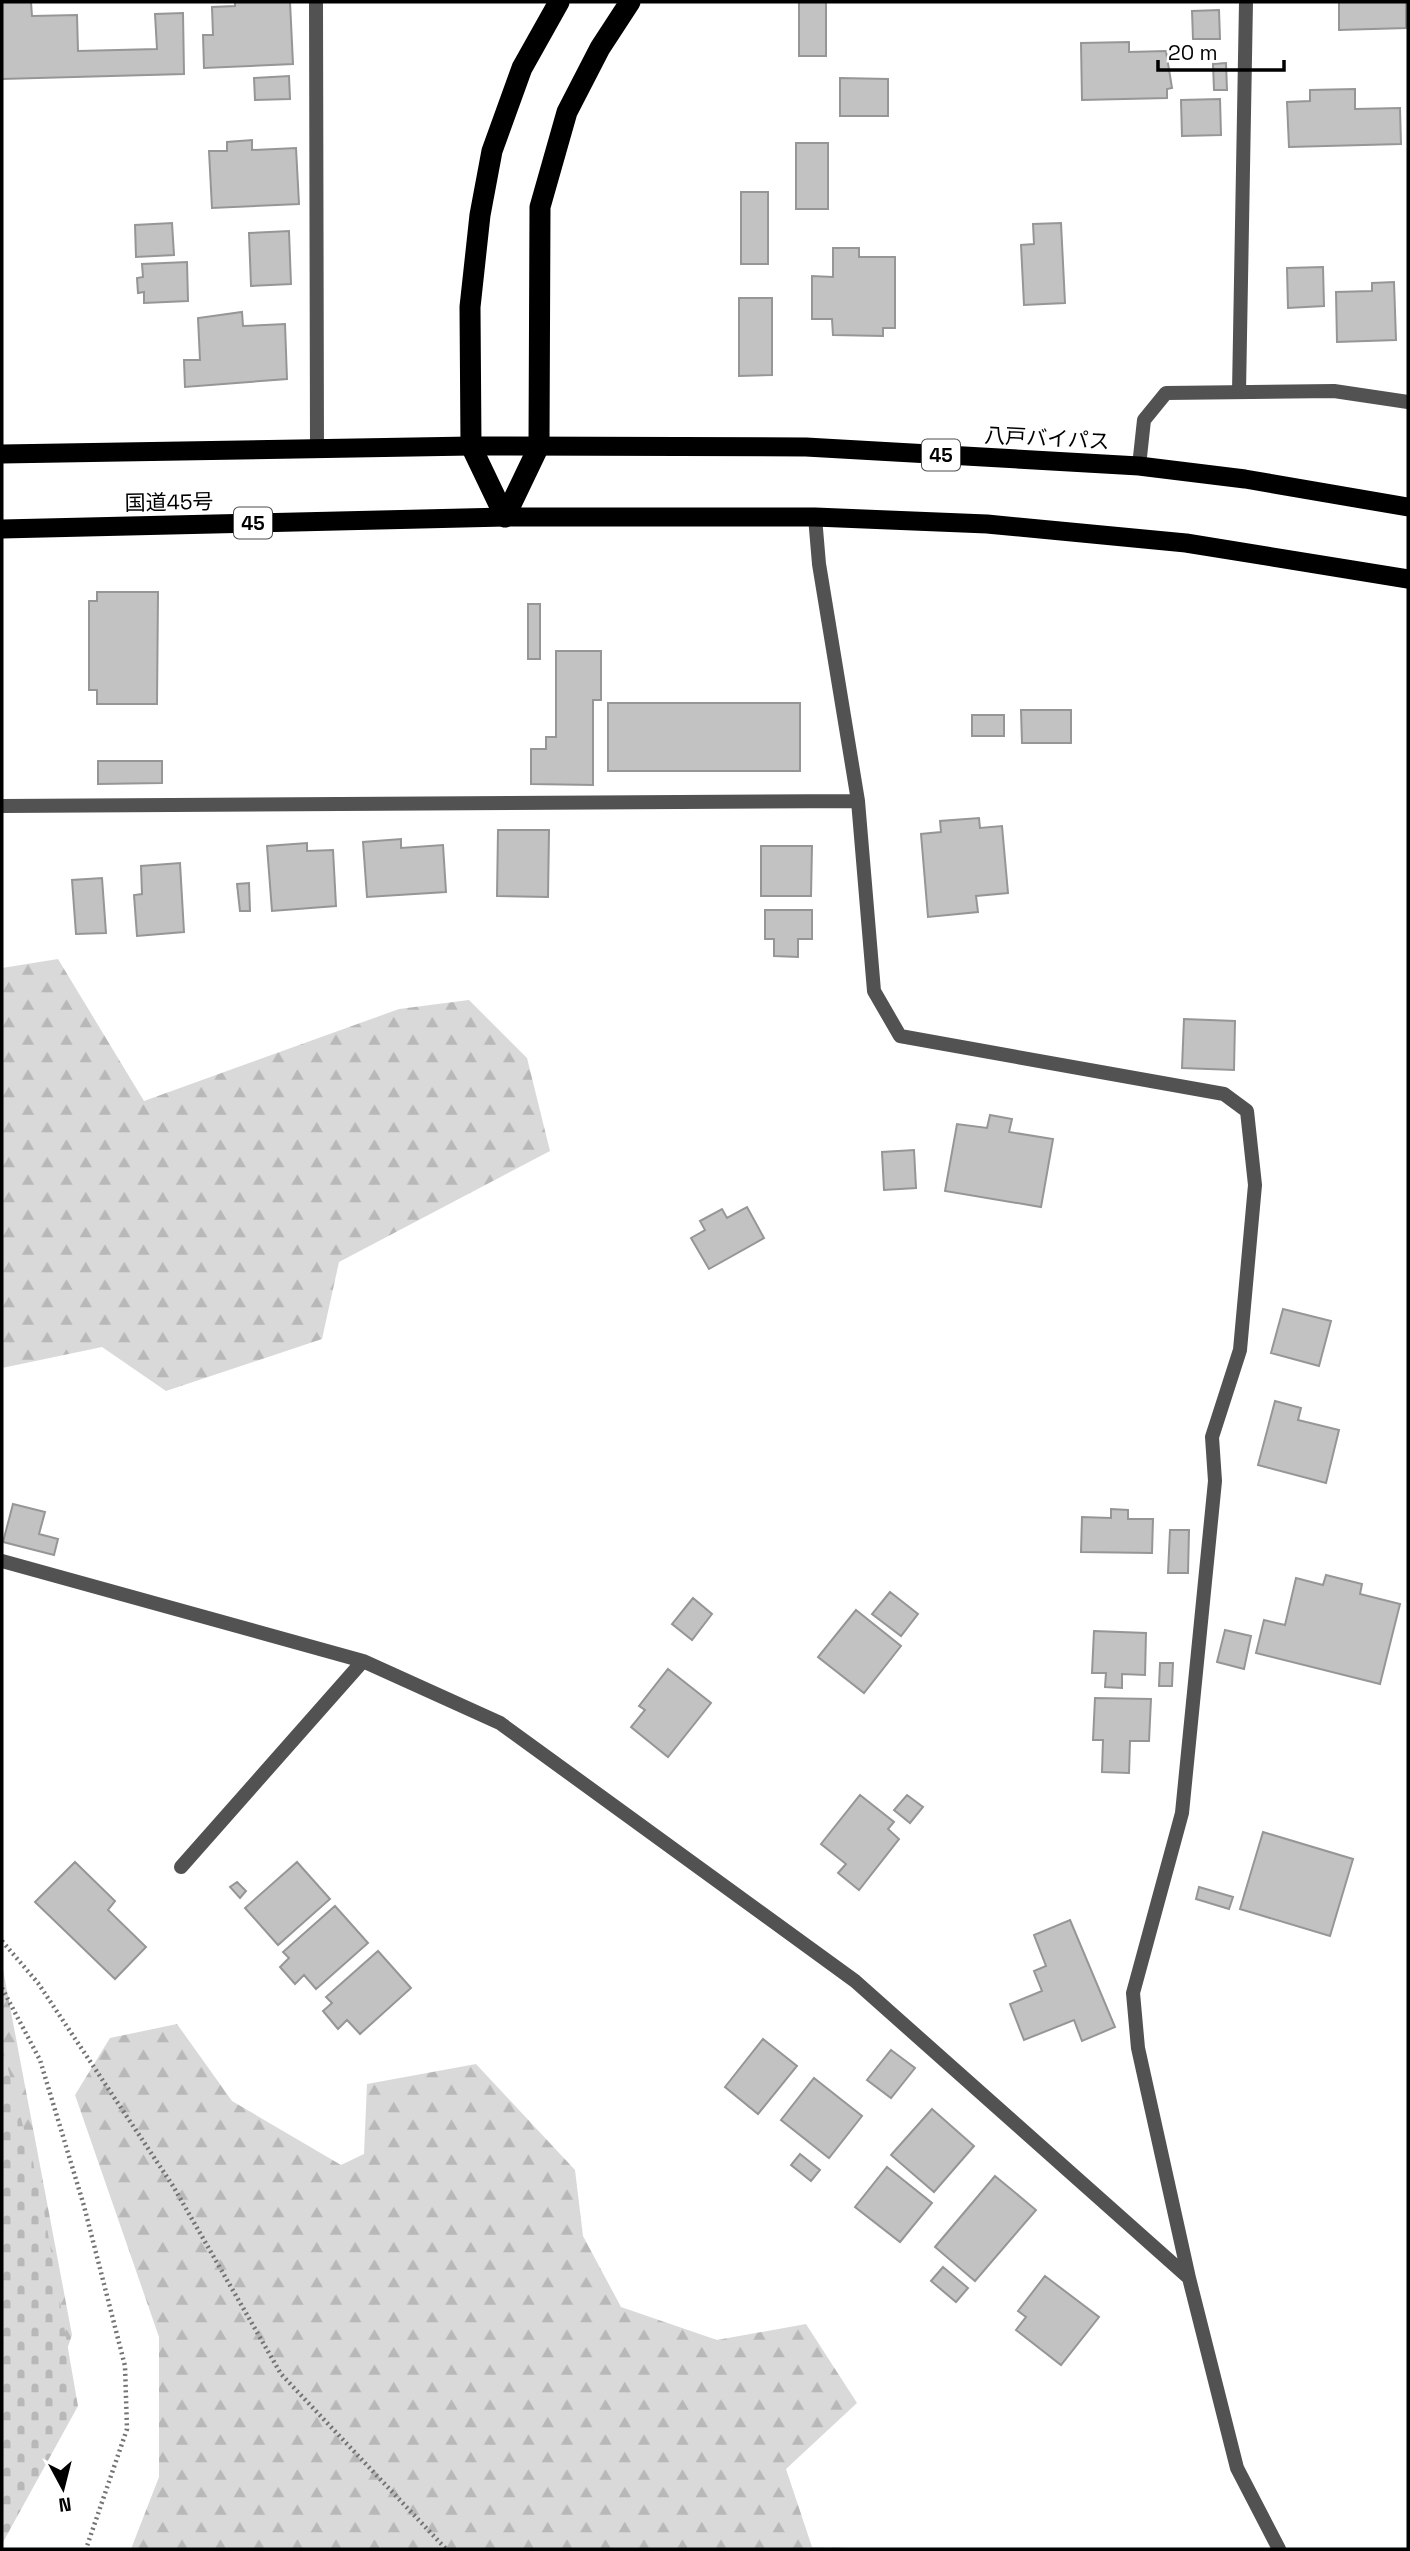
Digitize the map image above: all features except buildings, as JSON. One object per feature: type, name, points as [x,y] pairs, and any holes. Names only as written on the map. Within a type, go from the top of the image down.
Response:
[{"type":"highway","points":[[505,517],[471,446],[470,307],[480,215],[492,150],[522,68],[559,2]]},
{"type":"highway","points":[[505,517],[539,446],[540,207],[567,112],[600,48],[631,2]]},
{"type":"highway","name":"45","points":[[2,454],[471,446]]},
{"type":"highway","name":"八戸バイパス","points":[[471,446],[806,447],[1139,466],[1245,479],[1408,507]]},
{"type":"highway","name":"45","points":[[505,517],[815,517],[987,524],[1186,543],[1408,579]]},
{"type":"highway","name":"国道45号","points":[[2,529],[505,517]]},
{"type":"street","points":[[316,2],[317,448]]},
{"type":"street","points":[[1239,392],[1246,2]]},
{"type":"street","points":[[1139,466],[1144,420],[1166,393],[1334,391],[1408,402]]},
{"type":"street","points":[[815,517],[819,564],[858,801],[874,992],[900,1036],[1224,1094],[1248,1111],[1255,1185],[1240,1350],[1212,1437],[1215,1480],[1182,1813],[1133,1993],[1138,2048],[1189,2278],[1237,2468],[1279,2549]]},
{"type":"street","points":[[2,806],[858,801]]},
{"type":"street","points":[[2,1561],[363,1661],[500,1723],[855,1981],[1189,2278]]},
{"type":"street","points":[[181,1867],[363,1661]]},
{"type":"path","points":[[2,1941],[38,1983],[173,2186],[281,2374],[446,2549]]},
{"type":"path","points":[[2,1988],[40,2060],[84,2206],[125,2365],[127,2429],[86,2549]]},
{"type":"green space","points":[[58,959],[144,1101],[399,1009],[469,1000],[527,1058],[550,1151],[339,1262],[322,1339],[166,1391],[102,1347],[2,1368],[2,968]]},
{"type":"green space","points":[[2,1964],[72,2335],[39,2430],[2,2253]]},
{"type":"green space","points":[[177,2024],[232,2101],[341,2165],[364,2154],[367,2084],[476,2064],[575,2170],[583,2236],[621,2307],[717,2340],[806,2324],[857,2403],[786,2469],[812,2547],[897,2549],[131,2549],[159,2477],[159,2337],[75,2095],[110,2038]]},
{"type":"green space","points":[[2,2046],[41,2194],[78,2406],[2,2544]]}]
